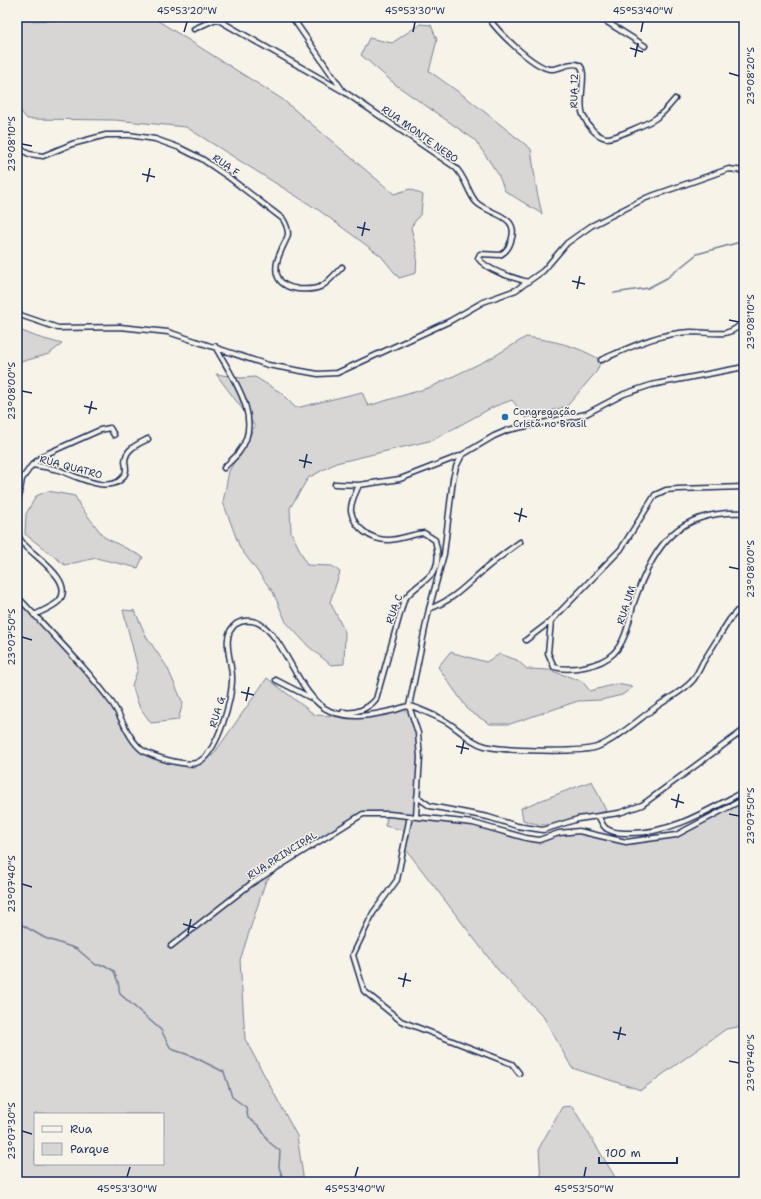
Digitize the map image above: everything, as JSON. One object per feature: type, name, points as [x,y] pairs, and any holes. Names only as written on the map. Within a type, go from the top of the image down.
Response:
[{"type":"street","name":"RUA MONTE NEBO","points":[[292,17],[343,91],[455,167],[461,173],[476,202],[508,220],[512,229],[512,238],[509,247],[500,255],[480,254],[478,258],[485,264],[509,276],[528,282]]},
{"type":"street","name":"RUA 12","points":[[488,17],[498,31],[533,61],[544,68],[552,69],[573,64],[580,66],[583,69],[584,75],[580,105],[582,113],[590,127],[599,135],[612,138],[652,120],[662,114],[675,99]]},
{"type":"street","points":[[599,17],[645,46]]},
{"type":"street","points":[[194,29],[214,18],[343,91]]},
{"type":"street","name":"RUA F","points":[[17,147],[29,154],[43,156],[87,139],[119,134],[148,137],[166,143],[202,159],[228,176],[283,219],[288,233],[280,252],[276,270],[278,278],[283,285],[290,288],[316,290],[322,288],[342,267]]},
{"type":"street","points":[[17,314],[58,328],[120,327],[168,332],[215,346],[268,365],[318,374],[337,373],[450,321],[484,302],[516,290],[543,272],[573,238],[638,202],[729,169],[744,171]]},
{"type":"street","points":[[601,360],[653,337],[692,332],[726,333],[735,330],[741,325],[744,319]]},
{"type":"street","points":[[215,346],[247,410],[250,424],[246,439],[240,451],[224,468]]},
{"type":"street","points":[[335,484],[359,485],[400,480],[462,455],[494,436],[508,430],[586,414],[624,394],[642,387],[744,367]]},
{"type":"street","points":[[32,465],[44,455],[100,430],[110,428],[114,435]]},
{"type":"street","name":"RUA QUATRO","points":[[17,507],[22,479],[32,465],[56,469],[92,483],[110,484],[122,478],[125,473],[125,460],[129,450],[148,439]]},
{"type":"street","points":[[416,816],[420,758],[418,732],[409,706],[429,609],[444,554],[453,479],[456,467],[462,455]]},
{"type":"street","name":"RUA C","points":[[328,711],[347,713],[361,710],[376,699],[404,600],[408,594],[431,576],[435,564],[437,549],[435,540],[431,536],[424,533],[390,540],[380,540],[369,536],[360,528],[351,512],[359,485]]},
{"type":"street","points":[[526,640],[551,621],[621,549],[655,495],[666,490],[744,487]]},
{"type":"street","name":"RUA UM","points":[[551,621],[548,652],[554,667],[562,670],[593,665],[613,654],[624,637],[644,577],[660,547],[667,538],[687,522],[701,517],[744,512]]},
{"type":"street","points":[[17,530],[21,541],[50,567],[61,586],[62,593],[59,601],[34,615]]},
{"type":"street","points":[[429,609],[445,603],[460,593],[486,568],[520,542]]},
{"type":"street","name":"RUA G","points":[[17,596],[85,670],[113,704],[134,741],[142,749],[152,755],[182,764],[194,763],[204,759],[212,749],[221,728],[231,690],[232,676],[227,642],[229,633],[234,626],[241,622],[250,621],[266,628],[298,678],[317,701],[328,711],[355,717],[377,714],[409,706]]},
{"type":"street","points":[[409,706],[445,721],[472,740],[486,746],[556,750],[583,750],[598,747],[692,681],[730,619],[737,610],[744,610]]},
{"type":"street","points":[[276,680],[317,701]]},
{"type":"street","points":[[417,797],[430,806],[488,817],[517,826],[543,830],[578,819],[619,813],[642,805],[744,730]]},
{"type":"street","points":[[599,817],[607,829],[617,832],[637,834],[657,830],[686,821],[744,791]]},
{"type":"street","name":"RUA PRINCIPAL","points":[[171,946],[252,883],[363,814],[416,816],[473,823],[526,838],[539,840],[559,833],[579,832],[626,842],[676,835],[744,799]]},
{"type":"street","points":[[410,816],[397,880],[373,913],[353,955],[364,991],[401,1021],[512,1064],[519,1073]]},
{"type":"green space","points":[[85,17],[152,17],[282,99],[394,194],[410,189],[423,195],[421,213],[411,227],[417,253],[416,273],[399,278],[381,256],[320,211],[186,127],[115,120],[27,119],[17,107],[17,21],[80,20]]},
{"type":"green space","points":[[420,24],[431,25],[437,40],[429,71],[467,98],[531,149],[537,192],[542,214],[505,191],[498,174],[475,140],[396,85],[361,55],[369,38],[392,43]]},
{"type":"green space","points":[[17,329],[37,337],[62,344],[49,354],[17,363]]},
{"type":"green space","points":[[526,337],[565,344],[601,360],[597,371],[567,406],[526,418],[512,400],[493,407],[433,440],[336,463],[308,478],[290,508],[291,532],[307,565],[332,566],[340,572],[330,602],[345,632],[344,664],[331,665],[308,646],[286,622],[273,592],[240,548],[223,502],[229,471],[255,426],[216,374],[241,378],[255,377],[280,392],[296,408],[362,392],[368,406],[431,387],[493,357]]},
{"type":"green space","points":[[48,491],[75,496],[80,506],[104,537],[143,557],[138,568],[96,558],[65,565],[25,534],[26,514],[36,496]]},
{"type":"green space","points":[[17,599],[113,704],[141,749],[194,768],[213,755],[267,678],[315,715],[355,717],[409,706],[418,733],[420,758],[416,816],[473,823],[539,840],[559,833],[579,831],[626,842],[676,835],[744,799],[744,1026],[726,1029],[641,1090],[572,1068],[543,1016],[498,970],[408,852],[404,850],[407,831],[385,826],[388,814],[363,814],[277,868],[265,883],[240,960],[245,1039],[297,1136],[304,1182],[17,1182]]},
{"type":"green space","points":[[123,610],[135,611],[146,636],[167,667],[183,703],[178,720],[151,723],[139,706],[132,685],[138,669]]},
{"type":"green space","points":[[450,652],[486,662],[500,654],[517,660],[527,669],[549,670],[582,681],[590,691],[616,684],[633,687],[622,695],[601,700],[578,701],[510,724],[490,724],[469,711],[438,667]]},
{"type":"green space","points":[[592,781],[606,811],[575,821],[555,825],[545,825],[523,820],[521,808]]},
{"type":"green space","points":[[572,1106],[618,1182],[541,1182],[539,1148],[562,1107]]},
{"type":"waterway","points":[[614,293],[648,288],[667,278],[697,254],[744,241]]},
{"type":"waterway","points":[[17,922],[45,938],[77,949],[96,965],[104,965],[114,971],[120,994],[161,1030],[171,1049],[192,1056],[224,1072],[232,1097],[246,1107],[248,1118],[259,1126],[269,1142],[280,1151],[279,1167],[284,1182]]},
{"type":"place","name":"Congregação Cristã no Brasil","points":[[505,417]]}]
